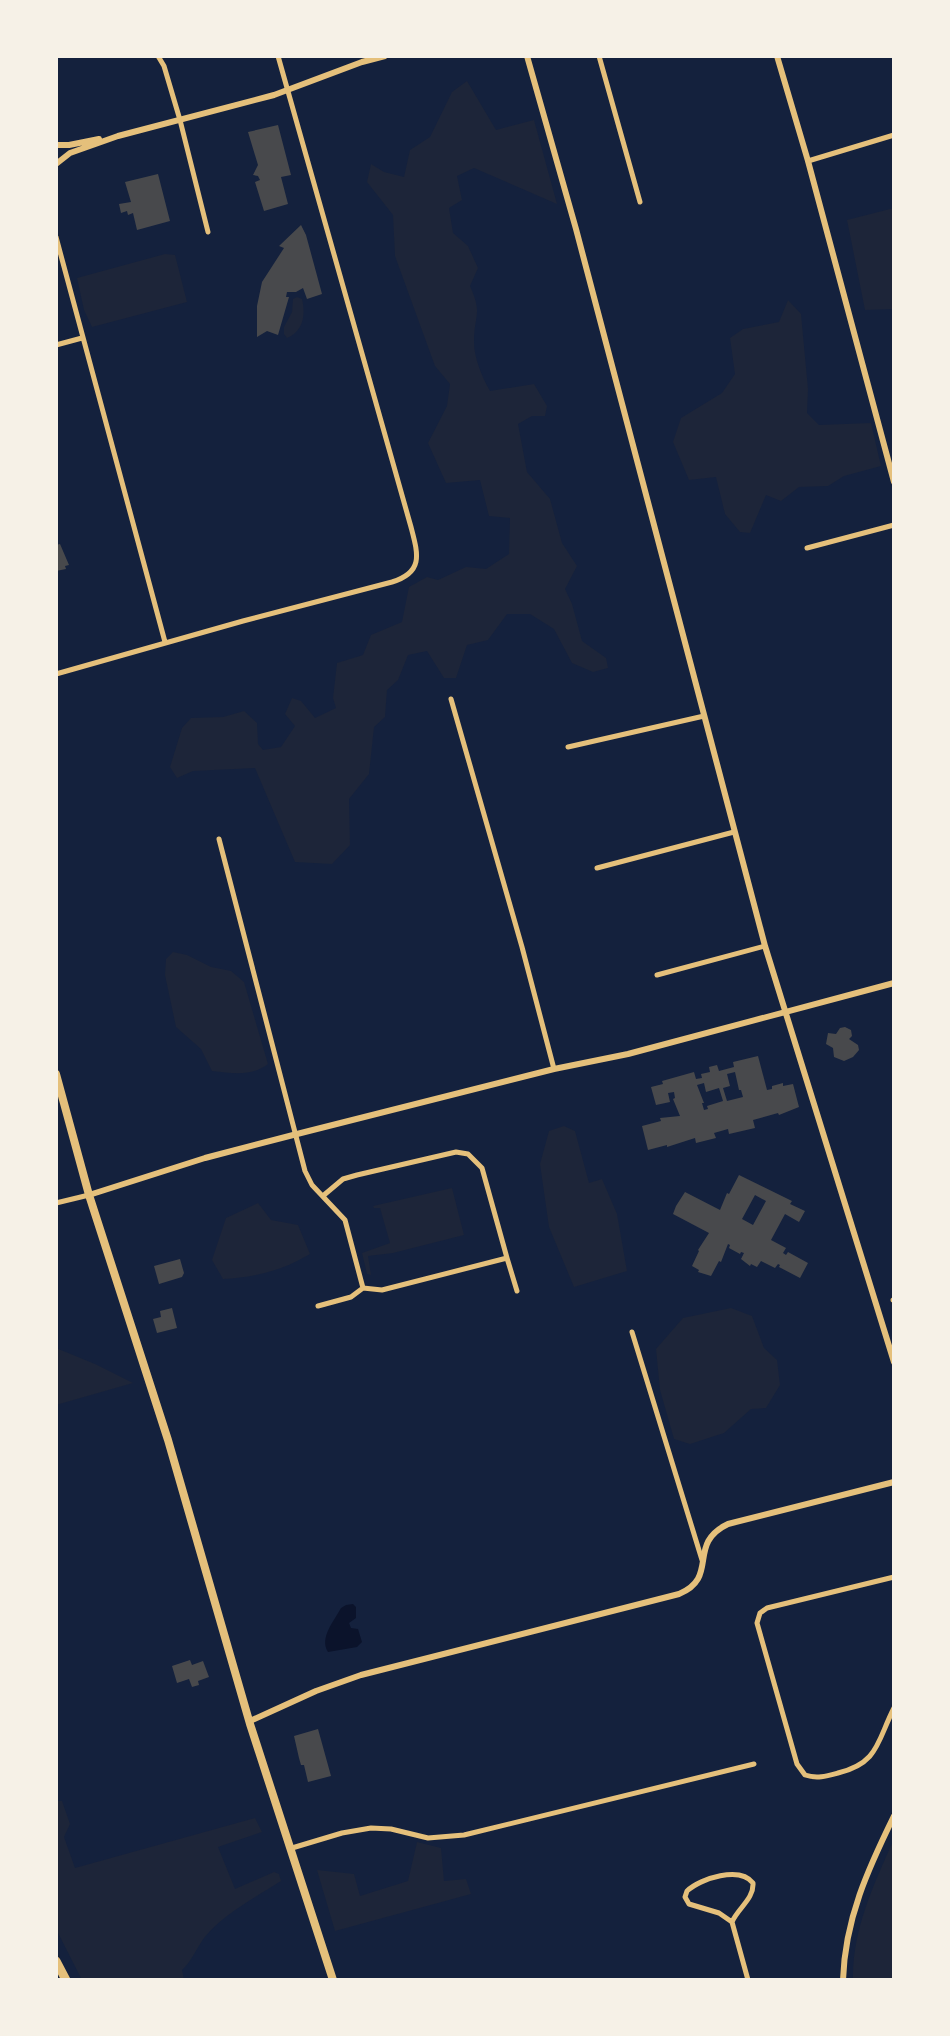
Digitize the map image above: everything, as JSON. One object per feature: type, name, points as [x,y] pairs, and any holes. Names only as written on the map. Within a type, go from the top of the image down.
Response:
[{"type":"highway","points":[[56,1961],[66,1980]]},
{"type":"main road","points":[[56,1074],[89,1195],[168,1440],[250,1721],[333,1980]]},
{"type":"street","points":[[158,56],[164,66],[180,120],[208,232]]},
{"type":"street","points":[[164,66],[165,56]]},
{"type":"street","points":[[56,674],[392,582],[410,575],[416,565],[411,527],[278,56]]},
{"type":"street","points":[[56,163],[56,147],[118,136],[274,96],[362,62],[385,56]]},
{"type":"street","points":[[527,56],[576,229],[765,946],[894,1362]]},
{"type":"street","points":[[599,56],[640,202]]},
{"type":"street","points":[[777,56],[894,481]]},
{"type":"street","points":[[808,161],[894,135]]},
{"type":"street","points":[[56,163],[70,153],[118,136]]},
{"type":"street","points":[[56,237],[165,642]]},
{"type":"street","points":[[56,345],[82,338]]},
{"type":"street","points":[[807,548],[894,525]]},
{"type":"street","points":[[451,699],[554,1069]]},
{"type":"street","points":[[568,747],[704,716]]},
{"type":"street","points":[[597,868],[734,832]]},
{"type":"street","points":[[219,839],[308,1178],[345,1220],[363,1288]]},
{"type":"street","points":[[657,975],[765,946]]},
{"type":"street","points":[[56,1203],[205,1158],[554,1069],[628,1054],[894,984]]},
{"type":"street","points":[[324,1195],[343,1179],[357,1175],[456,1152],[468,1154],[482,1168],[517,1291]]},
{"type":"street","points":[[318,1306],[351,1297],[363,1288],[382,1290],[508,1258]]},
{"type":"street","points":[[632,1332],[702,1560]]},
{"type":"street","points":[[250,1721],[316,1691],[361,1675],[690,1590],[696,1586],[702,1570],[707,1541],[718,1529],[728,1524],[894,1482]]},
{"type":"street","points":[[894,1577],[770,1607],[757,1617],[758,1633],[801,1772],[808,1776],[826,1776],[854,1769],[865,1763],[894,1708]]},
{"type":"street","points":[[292,1848],[342,1833],[371,1828],[391,1829],[435,1839],[464,1835],[754,1764]]},
{"type":"street","points":[[843,1980],[845,1949],[853,1909],[865,1876],[894,1816]]},
{"type":"street","points":[[732,1922],[753,1891],[753,1883],[747,1877],[720,1877],[698,1883],[687,1891],[685,1899],[689,1904],[719,1913],[732,1922],[748,1980]]},
{"type":"shaded area","points":[[467,81],[496,130],[534,120],[557,204],[474,168],[457,176],[462,200],[449,208],[453,233],[468,246],[478,268],[470,286],[477,309],[474,348],[487,386],[490,391],[534,384],[547,406],[545,416],[532,416],[518,424],[527,472],[550,499],[562,543],[577,566],[565,589],[582,641],[606,658],[608,668],[593,672],[572,663],[554,629],[530,614],[507,614],[488,640],[467,645],[456,678],[444,678],[427,651],[408,655],[398,680],[387,690],[385,717],[374,727],[369,774],[349,799],[350,845],[332,864],[295,862],[255,768],[193,771],[177,778],[170,767],[182,728],[191,718],[223,717],[244,711],[257,723],[258,744],[263,750],[281,747],[295,726],[285,714],[292,698],[301,701],[315,718],[336,708],[333,698],[337,663],[363,655],[371,635],[402,622],[409,587],[427,577],[438,580],[466,567],[486,569],[509,554],[510,518],[489,516],[480,480],[446,483],[428,443],[447,406],[450,384],[435,366],[395,256],[393,215],[367,182],[371,164],[384,172],[404,177],[410,150],[430,137],[452,92]]},
{"type":"shaded area","points":[[894,208],[894,309],[865,310],[847,220]]},
{"type":"shaded area","points":[[165,254],[175,255],[187,302],[92,327],[84,310],[77,278]]},
{"type":"shaded area","points":[[293,299],[302,299],[302,322],[297,332],[287,338],[284,327],[292,312]]},
{"type":"shaded area","points":[[788,300],[801,314],[808,389],[807,413],[819,425],[871,423],[881,466],[844,476],[828,486],[799,487],[781,501],[766,495],[750,533],[740,532],[725,514],[716,477],[689,480],[673,442],[681,418],[722,393],[735,374],[730,338],[743,329],[779,322]]},
{"type":"shaded area","points":[[173,952],[187,955],[211,967],[231,971],[244,982],[268,1064],[248,1072],[212,1071],[201,1049],[176,1027],[165,975],[166,959]]},
{"type":"shaded area","points":[[564,1126],[575,1131],[589,1183],[602,1179],[617,1214],[627,1271],[574,1287],[549,1227],[540,1164],[549,1131]]},
{"type":"shaded area","points":[[452,1188],[464,1235],[393,1253],[368,1256],[371,1275],[367,1274],[362,1253],[390,1243],[380,1208],[373,1206]]},
{"type":"shaded area","points":[[258,1203],[271,1220],[298,1225],[310,1254],[268,1272],[223,1279],[212,1260],[226,1218]]},
{"type":"shaded area","points":[[731,1308],[752,1316],[764,1348],[777,1360],[780,1385],[766,1408],[751,1409],[724,1433],[690,1444],[674,1439],[660,1390],[656,1349],[683,1318]]},
{"type":"shaded area","points":[[56,1348],[95,1364],[133,1383],[56,1405]]},
{"type":"shaded area","points":[[353,1604],[356,1607],[356,1618],[349,1623],[351,1628],[358,1629],[362,1642],[357,1647],[328,1652],[326,1635],[341,1608]]},
{"type":"shaded area","points":[[56,1801],[62,1801],[70,1824],[64,1837],[75,1868],[255,1818],[262,1832],[218,1847],[235,1889],[274,1872],[279,1874],[281,1881],[240,1906],[212,1929],[182,1970],[184,1980],[82,1980],[56,1929]]},
{"type":"shaded area","points":[[894,1839],[894,1980],[853,1980],[860,1925]]},
{"type":"shaded area","points":[[417,1842],[441,1848],[444,1881],[466,1879],[471,1894],[335,1931],[317,1870],[354,1874],[360,1896],[408,1881]]},
{"type":"building","points":[[278,125],[291,175],[281,177],[288,204],[264,211],[255,182],[260,180],[253,175],[258,165],[248,132]]},
{"type":"building","points":[[158,174],[170,221],[137,230],[133,213],[121,213],[119,204],[131,202],[125,182]]},
{"type":"building","points":[[301,225],[322,294],[307,299],[303,288],[296,292],[287,292],[286,297],[289,297],[278,335],[267,331],[257,337],[257,306],[262,282],[284,248],[279,246]]},
{"type":"building","points":[[60,544],[69,565],[65,566],[66,569],[56,571],[56,545]]},
{"type":"building","points":[[840,1028],[851,1030],[852,1036],[849,1039],[858,1045],[859,1050],[844,1061],[834,1057],[833,1048],[826,1044],[828,1033],[836,1034]]},
{"type":"building","points":[[758,1056],[767,1090],[783,1083],[783,1086],[793,1084],[799,1107],[779,1115],[778,1113],[753,1120],[755,1128],[729,1134],[728,1129],[714,1133],[716,1138],[696,1143],[695,1138],[648,1150],[642,1126],[661,1121],[660,1118],[680,1116],[673,1099],[674,1092],[668,1093],[670,1102],[656,1105],[651,1087],[694,1072],[696,1079],[702,1078],[701,1074],[710,1072],[709,1067],[717,1065],[719,1071],[734,1067],[733,1062]],"holes":[[[735,1072],[743,1097],[727,1101],[723,1088],[730,1086],[727,1074]],[[704,1083],[706,1092],[719,1088],[723,1101],[707,1106],[708,1109],[704,1110],[697,1085]]]},
{"type":"building","points":[[739,1175],[792,1201],[790,1204],[805,1211],[799,1222],[785,1214],[771,1240],[786,1248],[783,1253],[786,1255],[788,1252],[808,1263],[800,1278],[778,1264],[775,1268],[761,1261],[757,1267],[751,1264],[750,1266],[741,1259],[744,1253],[740,1254],[729,1248],[728,1244],[721,1262],[719,1261],[711,1276],[698,1272],[699,1270],[692,1266],[709,1233],[673,1214],[676,1206],[685,1192],[720,1210],[727,1193],[729,1194]],"holes":[[[755,1195],[766,1201],[753,1225],[742,1219]]]},
{"type":"building","points":[[180,1259],[184,1273],[182,1277],[159,1284],[154,1266]]},
{"type":"building","points":[[172,1308],[177,1328],[157,1333],[153,1319],[161,1317],[160,1311]]},
{"type":"building","points":[[190,1660],[192,1665],[203,1661],[209,1677],[198,1681],[199,1685],[192,1687],[189,1679],[177,1683],[172,1666]]},
{"type":"building","points":[[318,1729],[331,1776],[308,1782],[294,1736]]}]
